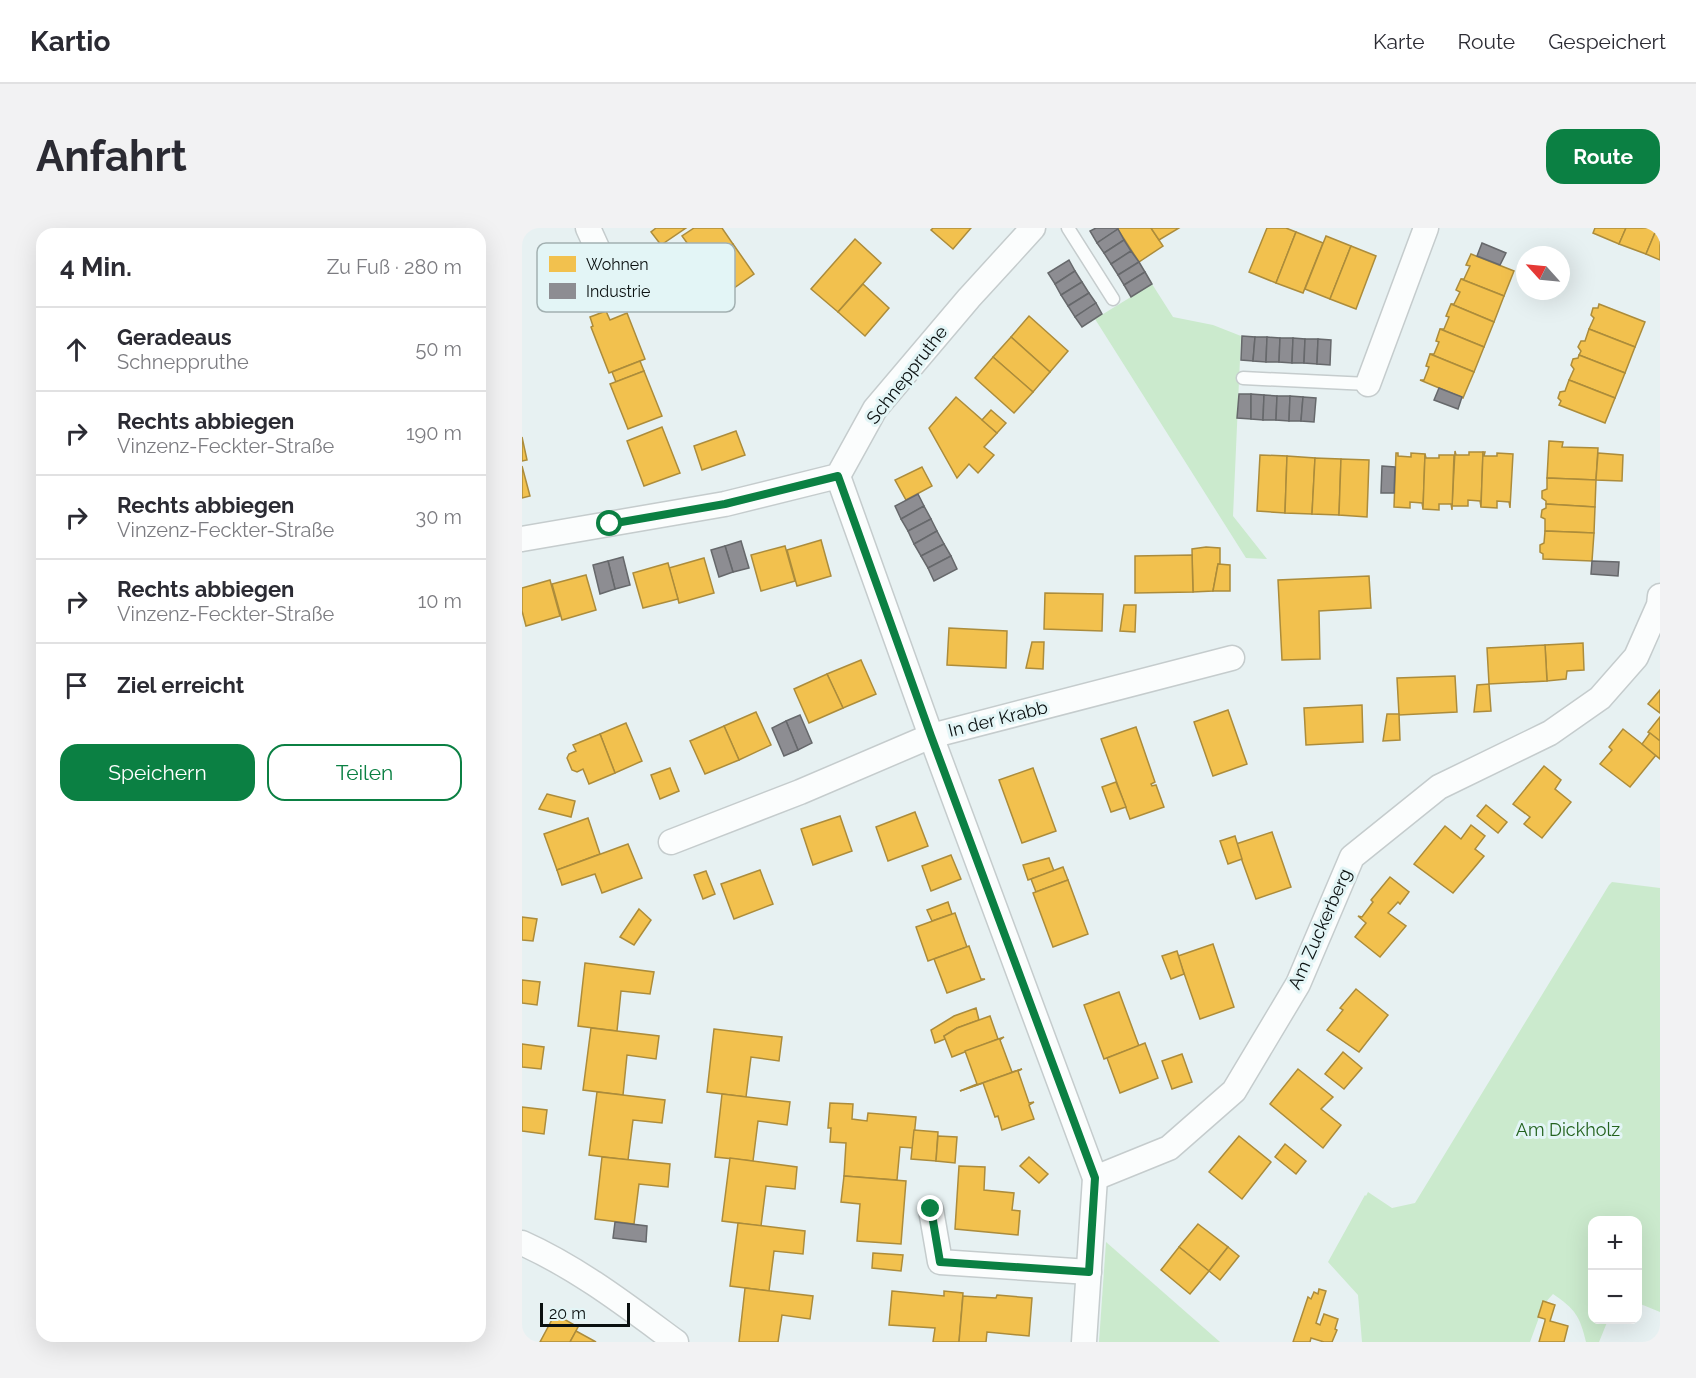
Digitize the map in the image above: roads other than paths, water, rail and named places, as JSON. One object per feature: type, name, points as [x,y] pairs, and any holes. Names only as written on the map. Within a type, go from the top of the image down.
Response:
[{"type":"street","points":[[588,228],[595,243]]},
{"type":"street","name":"Schneppruthe","points":[[838,476],[875,409],[969,298],[1033,228]]},
{"type":"street","points":[[1368,384],[1426,228]]},
{"type":"street","points":[[522,539],[725,504],[838,476],[931,736],[1095,1178],[1084,1342]]},
{"type":"street","name":"Am Zuckerberg","points":[[1095,1178],[1169,1148],[1234,1091],[1298,984],[1352,857],[1439,787],[1550,733],[1600,698],[1636,657],[1659,605],[1660,596]]},
{"type":"street","name":"In der Krabb","points":[[671,842],[800,792],[931,736],[1232,658]]},
{"type":"street","points":[[931,1209],[940,1262],[1089,1272]]},
{"type":"street","points":[[522,1243],[561,1263],[621,1300],[676,1342]]},
{"type":"lane","points":[[1068,228],[1113,299]]},
{"type":"lane","points":[[1243,378],[1368,384]]},
{"type":"park label","name":"Am Dickholz","points":[[1568,1130]]}]
